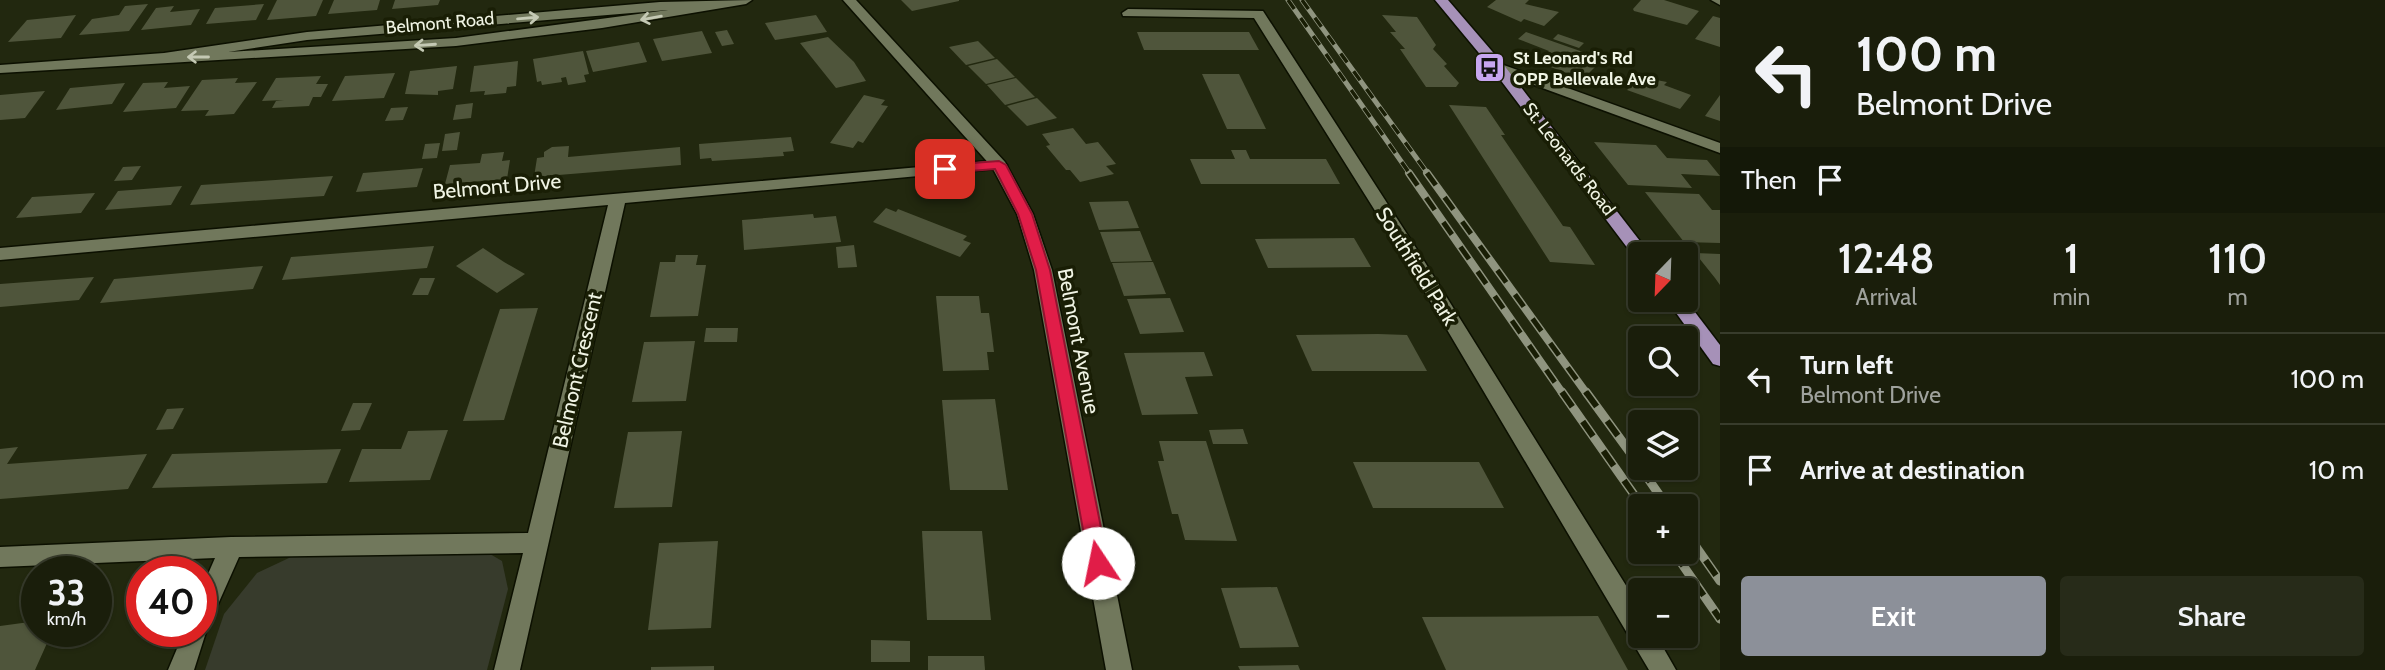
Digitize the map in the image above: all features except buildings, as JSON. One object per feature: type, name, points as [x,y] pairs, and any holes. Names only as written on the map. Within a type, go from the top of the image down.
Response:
[{"type":"main road","name":"St. Leonards Road","points":[[1441,0],[1498,67],[1632,242]]},
{"type":"main road","points":[[1685,312],[1720,359]]},
{"type":"street","name":"Belmont Road","points":[[0,69],[164,57],[255,56],[474,41],[637,20],[746,0]]},
{"type":"street","name":"Belmont Avenue","points":[[849,0],[999,165],[1025,214],[1043,270],[1119,670]]},
{"type":"street","name":"Southfield Park","points":[[1128,13],[1258,15],[1410,252],[1628,612]]},
{"type":"street","points":[[1498,67],[1720,148]]},
{"type":"street","name":"Belmont Drive","points":[[0,254],[999,165]]},
{"type":"street","name":"Belmont Crescent","points":[[508,670],[618,198]]},
{"type":"street","points":[[0,557],[231,547],[536,543]]},
{"type":"street","points":[[217,581],[231,547]]},
{"type":"street","points":[[181,670],[190,647]]},
{"type":"street","name":"Southfield Park","points":[[1650,648],[1663,670]]},
{"type":"green space","points":[[478,547],[502,561],[508,589],[487,670],[205,670],[213,647],[217,647],[217,635],[224,614],[257,573],[306,550]]},
{"type":"railway","points":[[1288,0],[1410,174]]},
{"type":"railway","points":[[1302,0],[1428,174]]},
{"type":"railway","points":[[1409,173],[1563,394]]},
{"type":"railway","points":[[1427,173],[1587,394]]},
{"type":"railway","points":[[1562,392],[1634,494]]},
{"type":"railway","points":[[1586,392],[1628,450]]},
{"type":"railway","points":[[1649,480],[1659,494]]},
{"type":"railway","points":[[1698,550],[1720,581]]},
{"type":"railway","points":[[1682,564],[1720,619]]},
{"type":"place","name":"St Leonard's Rd OPP Bellevale Ave","points":[[1490,68]]},
{"type":"route","points":[[945,169],[999,165],[1025,214],[1043,270],[1098,563]]}]
